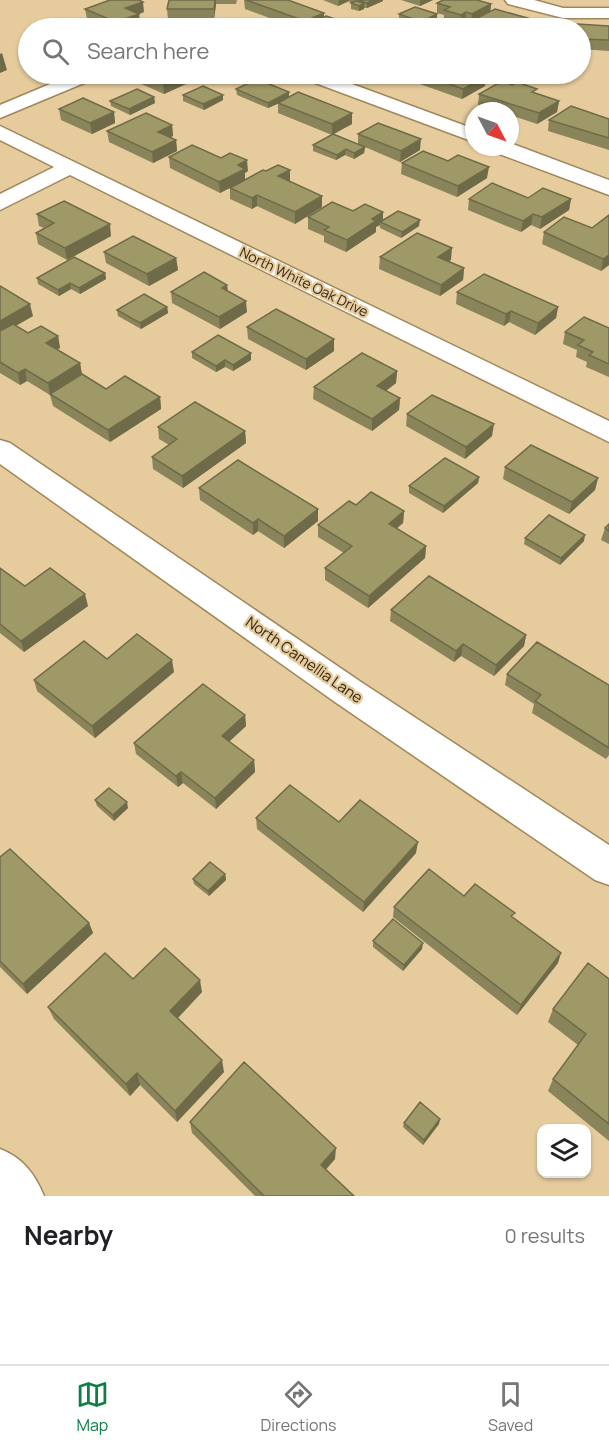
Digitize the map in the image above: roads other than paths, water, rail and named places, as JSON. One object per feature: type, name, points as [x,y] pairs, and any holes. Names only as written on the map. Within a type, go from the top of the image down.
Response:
[{"type":"street","points":[[514,0],[563,13],[609,13]]},
{"type":"street","points":[[0,112],[66,84]]},
{"type":"street","points":[[336,84],[465,133]]},
{"type":"street","name":"North White Oak Drive","points":[[0,132],[609,433]]},
{"type":"street","points":[[519,154],[609,188]]},
{"type":"street","points":[[0,203],[70,167]]},
{"type":"street","name":"North Camellia Lane","points":[[0,450],[348,692],[609,867]]},
{"type":"street","points":[[0,1173],[20,1196]]}]
